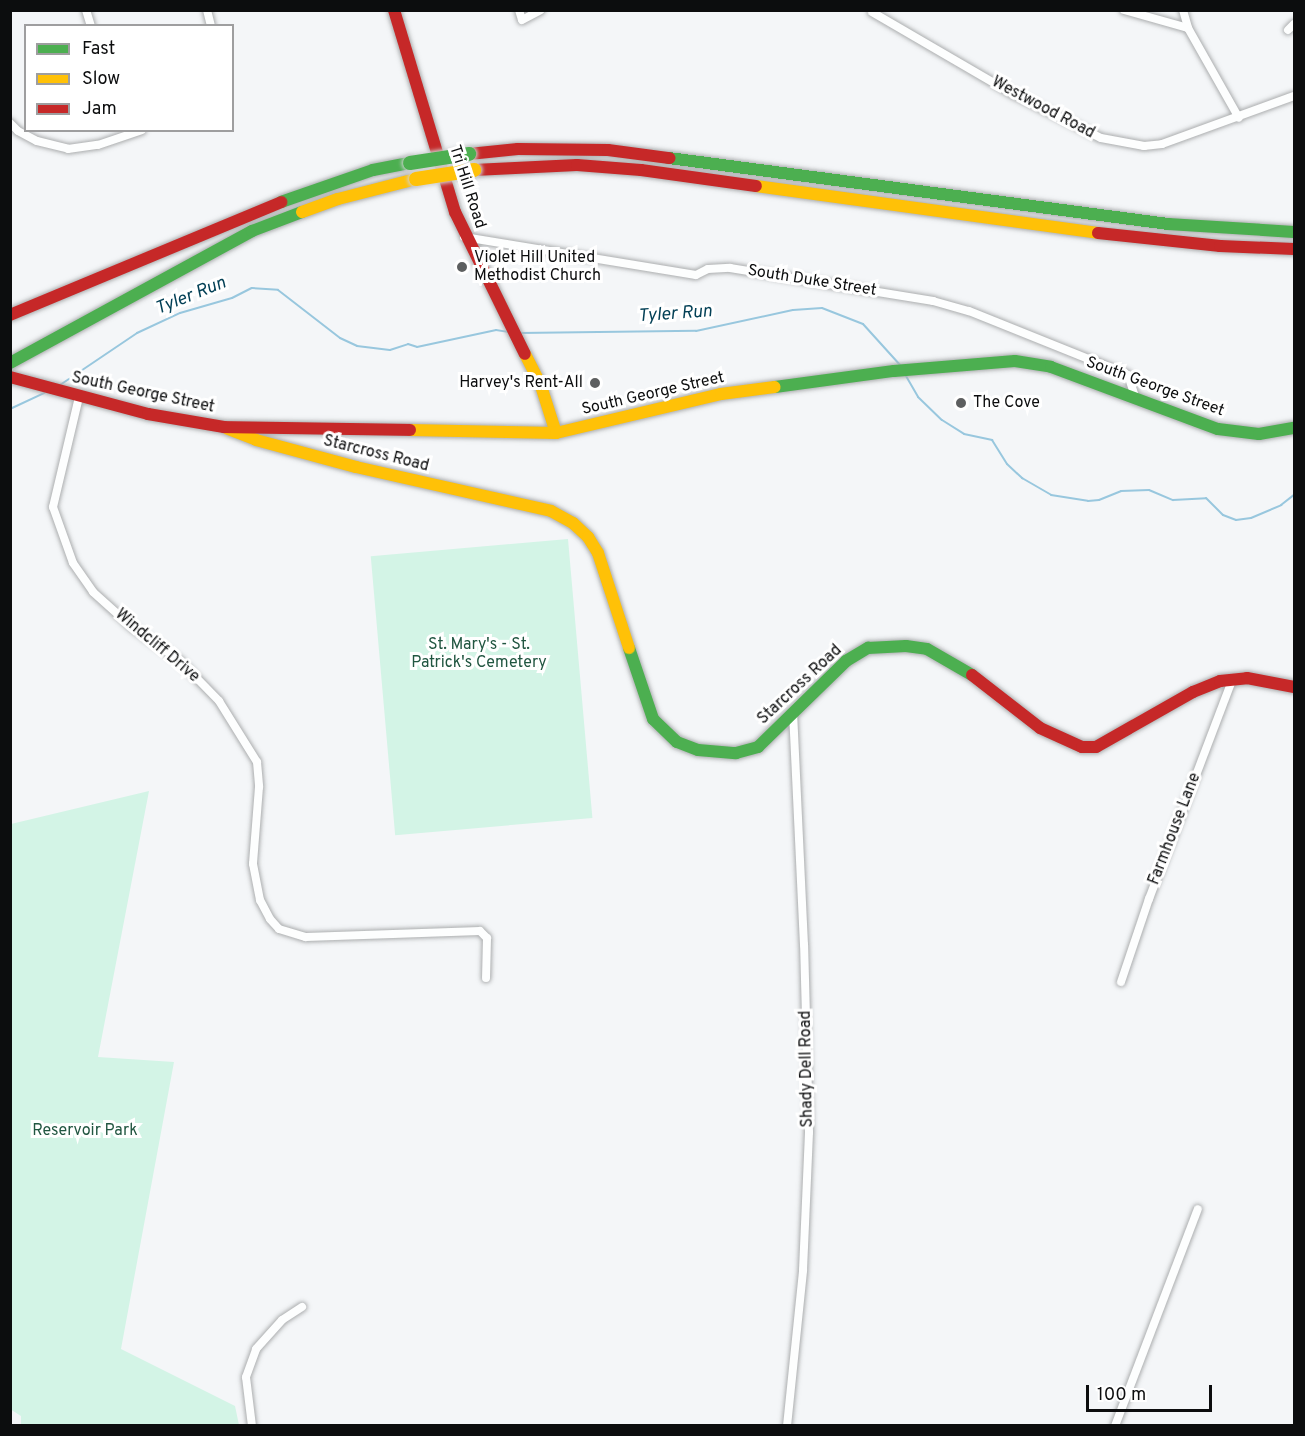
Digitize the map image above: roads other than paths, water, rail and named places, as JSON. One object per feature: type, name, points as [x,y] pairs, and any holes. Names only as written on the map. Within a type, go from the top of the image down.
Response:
[{"type":"main road","name":"Tri Hill Road","points":[[394,10],[464,237],[541,386],[556,433]]},
{"type":"main road","points":[[10,315],[298,195],[373,170],[469,153],[518,149],[608,150],[1168,224],[1294,232]]},
{"type":"main road","points":[[10,363],[171,273],[252,231],[338,199],[416,179],[474,170],[577,165],[641,170],[1136,238],[1220,246],[1294,249]]},
{"type":"main road","name":"South George Street","points":[[10,377],[79,397],[175,420],[224,427],[556,433],[721,394],[992,360],[1032,362],[1135,396],[1218,429],[1259,434],[1294,428]]},
{"type":"main road","name":"Starcross Road","points":[[224,427],[256,440],[356,467],[551,511],[573,523],[588,537],[598,553],[653,718],[677,742],[698,750],[736,753],[758,747],[846,661],[868,648],[906,646],[927,649],[977,678],[1040,728],[1068,743],[1096,747],[1193,692],[1233,678],[1279,682],[1294,687]]},
{"type":"street","points":[[520,15],[541,10]]},
{"type":"street","points":[[1124,10],[1188,28]]},
{"type":"street","points":[[1183,10],[1188,28],[1239,118]]},
{"type":"street","name":"Westwood Road","points":[[872,12],[1013,94],[1101,138],[1144,146],[1161,144],[1239,118],[1294,96]]},
{"type":"street","points":[[10,123],[18,131],[37,141],[68,149],[98,145],[125,133]]},
{"type":"street","name":"South Duke Street","points":[[464,237],[696,275],[708,269],[730,268],[933,301],[969,311],[1128,375],[1135,396]]},
{"type":"street","name":"Windcliff Drive","points":[[79,397],[53,507],[73,563],[93,592],[132,627],[180,662],[219,701],[257,762],[259,787],[253,864],[260,900],[270,919],[279,929],[306,937],[480,932],[487,938],[486,978]]},
{"type":"street","name":"Farmhouse Lane","points":[[1121,982],[1149,898],[1233,678]]},
{"type":"street","name":"Shady Dell Road","points":[[787,1425],[803,1270],[809,1132],[804,923],[793,711]]},
{"type":"street","points":[[1115,1425],[1198,1209]]},
{"type":"street","points":[[252,1425],[246,1377],[256,1349],[282,1320],[302,1307]]},
{"type":"waterway","name":"Tyler Run","points":[[60,385],[137,333],[180,313],[232,298],[252,288],[278,290],[340,338],[357,346],[390,350],[408,344],[417,347],[496,330],[508,332]]},
{"type":"waterway","name":"Tyler Run","points":[[520,333],[696,331],[793,310],[822,308],[863,324],[901,366]]},
{"type":"waterway","name":"Tyler Run","points":[[906,376],[918,397],[942,420],[964,434],[992,440],[1007,464],[1022,478],[1051,495],[1088,501],[1099,500],[1121,491],[1149,490],[1173,500],[1206,498],[1223,515],[1236,520],[1251,518],[1281,505],[1294,495]]},
{"type":"waterway","name":"Tyler Run","points":[[10,409],[45,393]]},
{"type":"place","name":"Violet Hill United Methodist Church","points":[[462,267]]},
{"type":"place","name":"Harvey's Rent-All","points":[[595,383]]},
{"type":"place","name":"The Cove","points":[[961,403]]},
{"type":"park label","name":"St. Mary's - St. Patrick's Cemetery","points":[[479,654]]},
{"type":"park label","name":"Reservoir Park","points":[[85,1131]]}]
